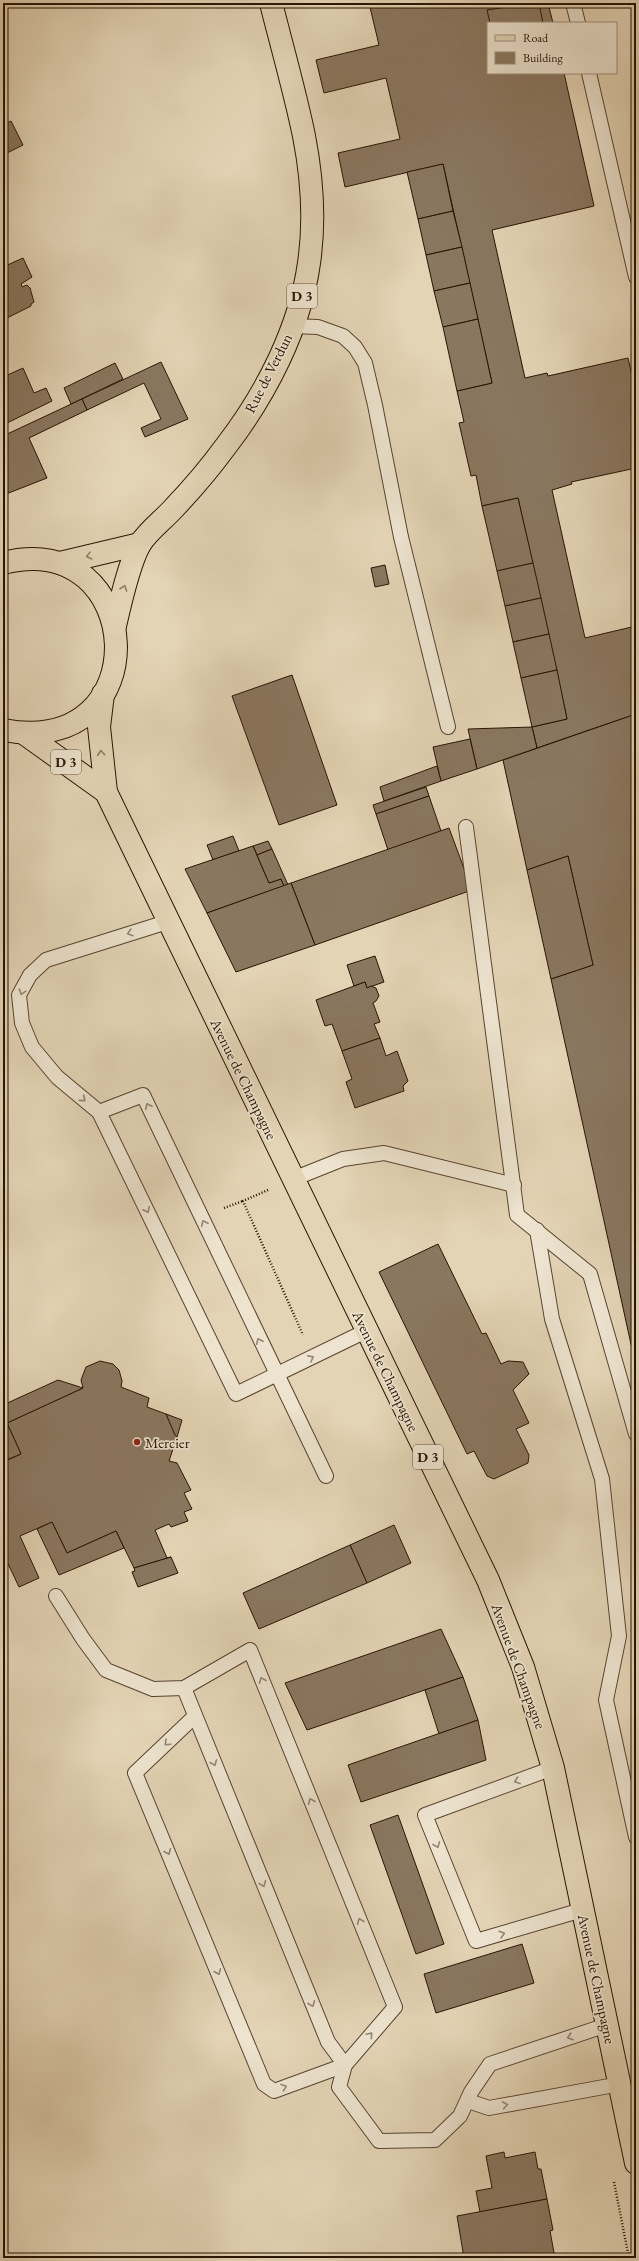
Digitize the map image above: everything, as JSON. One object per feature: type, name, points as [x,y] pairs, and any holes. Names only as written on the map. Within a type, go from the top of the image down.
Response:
[{"type":"main road","name":"Rue de Verdun","points":[[115,626],[122,596],[140,544],[188,494],[227,445],[258,398],[283,349],[300,302],[309,263],[312,226],[310,183],[304,137],[271,3]]},
{"type":"main road","points":[[60,564],[140,544]]},
{"type":"main road","points":[[3,562],[18,559],[39,559],[60,564],[79,573],[95,588],[107,606],[115,626],[117,649],[114,673],[104,694],[89,711],[70,725],[48,732],[25,734],[3,730]]},
{"type":"main road","name":"Avenue de Champagne","points":[[104,694],[99,727],[106,792],[167,922],[488,1580],[523,1667],[553,1768],[582,1910],[635,2152]]},
{"type":"main road","name":"Avenue de Champagne","points":[[25,734],[106,792]]},
{"type":"lane","points":[[573,3],[578,22]]},
{"type":"lane","points":[[589,74],[636,277]]},
{"type":"lane","points":[[291,326],[318,327],[343,336],[356,347],[365,363],[376,405],[401,537],[448,727]]},
{"type":"lane","points":[[466,827],[517,1215],[590,1274],[636,1434]]},
{"type":"lane","points":[[167,922],[46,960],[30,975],[19,995],[22,1024],[32,1047],[57,1077],[99,1112],[236,1394],[276,1376],[366,1331]]},
{"type":"lane","points":[[99,1112],[143,1095],[276,1376],[326,1476]]},
{"type":"lane","points":[[293,1180],[343,1159],[384,1152],[514,1185]]},
{"type":"lane","points":[[537,1230],[552,1319],[602,1478],[619,1636],[606,1700],[636,1837]]},
{"type":"lane","points":[[56,1596],[83,1639],[106,1670],[153,1689],[184,1688],[250,1650],[395,2007],[345,2065],[339,2087],[379,2140],[435,2140],[460,2116],[471,2092],[490,2064],[607,2025]]},
{"type":"lane","points":[[184,1688],[328,2042],[345,2065]]},
{"type":"lane","points":[[195,1716],[135,1773],[264,2084],[274,2091],[345,2065]]},
{"type":"lane","points":[[553,1768],[425,1815],[476,1941],[582,1910]]},
{"type":"lane","points":[[468,2101],[489,2108],[620,2084]]},
{"type":"path","points":[[266,1354],[304,1335],[243,1201],[293,1180]]},
{"type":"path","points":[[614,2178],[630,2258]]},
{"type":"building","points":[[369,3],[548,3],[553,22],[487,22],[487,74],[564,74],[594,206],[492,230],[525,378],[547,373],[548,376],[628,358],[636,393],[636,468],[571,482],[572,484],[552,490],[585,638],[636,626],[636,714],[537,748],[532,727],[567,719],[518,498],[482,506],[476,475],[471,476],[459,423],[464,422],[457,391],[492,383],[443,164],[345,187],[338,153],[400,139],[386,78],[324,93],[316,60],[379,45]]},
{"type":"building","points":[[539,3],[543,22],[490,22],[487,10]]},
{"type":"building","points":[[11,121],[23,145],[3,155],[3,125]]},
{"type":"building","points":[[443,164],[453,211],[418,219],[407,172]]},
{"type":"building","points":[[453,211],[462,247],[426,255],[418,219]]},
{"type":"building","points":[[462,247],[470,283],[434,291],[426,255]]},
{"type":"building","points":[[3,253],[8,265],[3,267]]},
{"type":"building","points":[[23,258],[32,277],[21,284],[22,287],[27,285],[30,288],[34,302],[31,306],[3,320],[3,267]]},
{"type":"building","points":[[470,283],[478,319],[443,327],[434,291]]},
{"type":"building","points":[[478,319],[492,383],[457,391],[443,327]]},
{"type":"building","points":[[161,362],[188,419],[145,437],[141,428],[161,419],[144,383],[87,410],[82,399]]},
{"type":"building","points":[[115,363],[123,379],[71,404],[64,388]]},
{"type":"building","points":[[23,368],[34,393],[46,388],[52,401],[7,423],[3,417],[3,377]]},
{"type":"building","points":[[82,399],[87,410],[29,438],[47,478],[6,494],[3,488],[3,436]]},
{"type":"building","points":[[518,498],[533,563],[497,571],[482,506]]},
{"type":"building","points":[[533,563],[541,598],[505,606],[497,571]]},
{"type":"building","points":[[385,565],[389,584],[375,587],[371,568]]},
{"type":"building","points":[[541,598],[549,634],[513,642],[505,606]]},
{"type":"building","points":[[549,634],[557,670],[521,678],[513,642]]},
{"type":"building","points":[[557,670],[567,719],[532,727],[521,678]]},
{"type":"building","points":[[292,675],[337,805],[279,825],[232,696]]},
{"type":"building","points":[[636,714],[636,1367],[551,979],[593,965],[568,856],[527,870],[503,760]]},
{"type":"building","points":[[532,727],[537,748],[477,769],[468,729]]},
{"type":"building","points":[[470,739],[477,769],[441,781],[433,747]]},
{"type":"building","points":[[437,766],[441,781],[384,801],[380,787]]},
{"type":"building","points":[[426,787],[429,796],[376,814],[373,805]]},
{"type":"building","points":[[429,796],[441,831],[388,850],[376,814]]},
{"type":"building","points":[[449,828],[472,890],[315,945],[291,883]]},
{"type":"building","points":[[233,836],[239,851],[213,860],[207,845]]},
{"type":"building","points":[[268,841],[272,849],[257,855],[253,846]]},
{"type":"building","points":[[253,846],[269,883],[281,879],[284,886],[207,913],[185,869]]},
{"type":"building","points":[[272,849],[288,885],[284,886],[281,879],[269,883],[257,855]]},
{"type":"building","points":[[568,856],[593,965],[551,979],[527,870]]},
{"type":"building","points":[[291,883],[315,945],[236,972],[207,913]]},
{"type":"building","points":[[375,956],[384,982],[367,988],[365,982],[354,986],[347,965]]},
{"type":"building","points":[[365,982],[367,988],[371,986],[376,988],[379,996],[373,1003],[380,1022],[374,1024],[380,1038],[342,1051],[332,1024],[325,1026],[316,1000]]},
{"type":"building","points":[[380,1038],[386,1056],[397,1051],[408,1081],[403,1086],[404,1091],[355,1108],[346,1082],[352,1079],[342,1051]]},
{"type":"building","points":[[438,1244],[482,1334],[486,1333],[501,1364],[508,1361],[523,1362],[529,1374],[513,1390],[529,1423],[516,1429],[529,1455],[528,1463],[494,1479],[487,1476],[474,1451],[467,1454],[379,1272]]},
{"type":"building","points":[[100,1361],[113,1364],[119,1370],[122,1381],[121,1387],[149,1398],[147,1407],[166,1414],[177,1437],[169,1461],[177,1463],[191,1490],[184,1493],[192,1509],[184,1512],[188,1521],[171,1527],[169,1524],[155,1530],[167,1558],[171,1557],[134,1568],[116,1531],[67,1553],[52,1522],[20,1536],[39,1578],[19,1587],[3,1553],[3,1462],[21,1454],[7,1423],[83,1388],[81,1380],[86,1367]]},
{"type":"building","points":[[58,1380],[83,1388],[7,1423],[21,1454],[6,1460],[3,1454],[3,1405]]},
{"type":"building","points":[[166,1414],[182,1420],[177,1437],[175,1435]]},
{"type":"building","points":[[52,1522],[67,1553],[116,1531],[124,1548],[59,1575],[37,1529]]},
{"type":"building","points":[[394,1525],[411,1563],[367,1583],[350,1545]]},
{"type":"building","points":[[350,1545],[367,1583],[259,1629],[243,1593]]},
{"type":"building","points":[[171,1557],[178,1573],[138,1587],[132,1572],[135,1571],[134,1568]]},
{"type":"building","points":[[441,1629],[463,1677],[307,1730],[285,1683]]},
{"type":"building","points":[[463,1677],[478,1720],[439,1734],[425,1690]]},
{"type":"building","points":[[478,1720],[486,1760],[361,1802],[348,1765]]},
{"type":"building","points":[[398,1815],[444,1944],[416,1954],[370,1825]]},
{"type":"building","points":[[522,1944],[534,1983],[436,2013],[424,1974]]},
{"type":"building","points":[[504,2152],[505,2158],[535,2152],[538,2169],[541,2169],[547,2199],[480,2212],[476,2191],[492,2188],[486,2156]]},
{"type":"building","points":[[547,2199],[553,2230],[550,2231],[555,2258],[464,2258],[457,2216]]},
{"type":"place","name":"Mercier","points":[[137,1442]]}]
